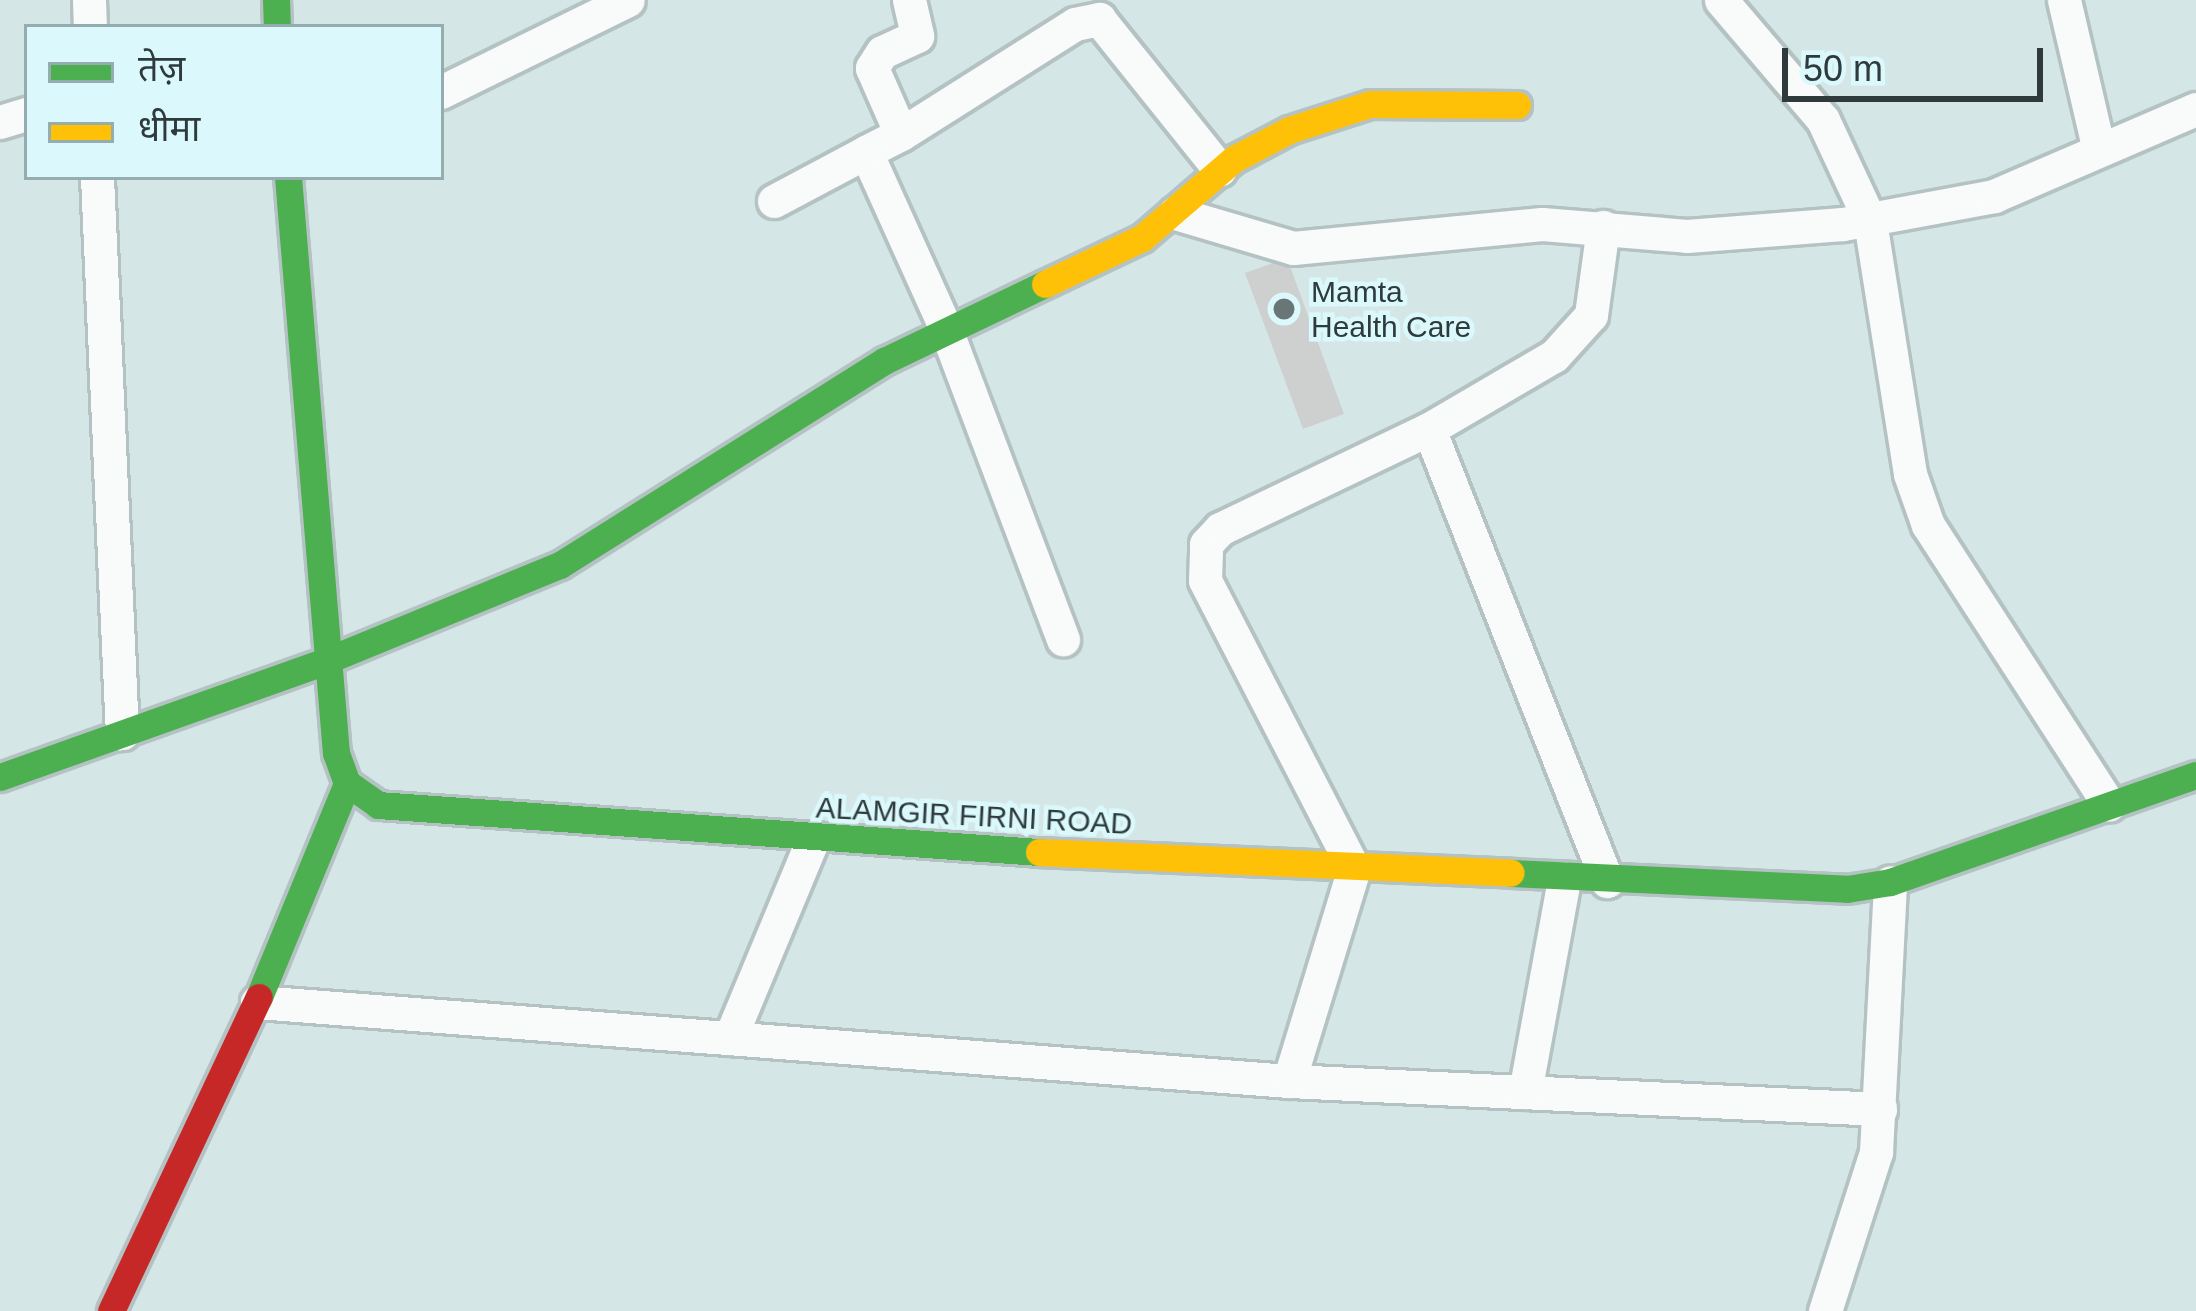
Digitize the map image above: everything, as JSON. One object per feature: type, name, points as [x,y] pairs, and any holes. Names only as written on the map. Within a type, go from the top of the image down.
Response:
[{"type":"street","points":[[444,91],[628,0]]},
{"type":"street","points":[[901,134],[872,68],[883,52],[917,36],[909,0]]},
{"type":"street","points":[[1721,0],[1823,120],[1870,221],[1910,474],[1928,525],[2109,805]]},
{"type":"street","points":[[2064,0],[2098,146]]},
{"type":"street","points":[[774,201],[901,134],[1075,24],[1099,19],[1220,170]]},
{"type":"street","points":[[0,777],[323,662],[560,565],[945,327],[1103,259],[1175,213],[1220,170],[1275,136],[1370,104],[1517,105]]},
{"type":"street","points":[[1175,213],[1293,248],[1416,232],[1603,227],[1687,236],[1870,221],[1994,196],[2098,146],[2196,109]]},
{"type":"street","points":[[866,152],[945,327],[1063,639]]},
{"type":"street","points":[[98,180],[122,734]]},
{"type":"street","points":[[111,1311],[257,1002],[347,783],[323,662],[288,180]]},
{"type":"street","points":[[1288,1081],[1354,868],[1202,564],[1220,529],[1429,430],[1516,382],[1575,337],[1591,315],[1603,227]]},
{"type":"street","points":[[1429,430],[1607,880]]},
{"type":"street","name":"ALAMGIR FIRNI ROAD","points":[[347,783],[378,805],[424,811],[812,841],[1798,890],[1890,882],[2196,775]]},
{"type":"street","points":[[730,1038],[812,841]]},
{"type":"street","points":[[1525,1092],[1564,879]]},
{"type":"street","points":[[1825,1311],[1869,1192],[1880,1109],[1890,882]]},
{"type":"street","points":[[257,1002],[1288,1081],[1880,1109]]},
{"type":"building","points":[[1287,258],[1344,414],[1303,429],[1245,273]]},
{"type":"traffic: fast","points":[[276,0],[277,24]]},
{"type":"traffic: fast","points":[[288,180],[336,753],[347,783],[378,805],[1039,852]]},
{"type":"traffic: fast","points":[[0,777],[323,662],[560,565],[884,361],[1045,284]]},
{"type":"traffic: fast","points":[[1511,873],[1847,889],[1890,882],[2196,775]]},
{"type":"traffic: fast","points":[[259,997],[347,783]]},
{"type":"traffic: slow","points":[[1045,284],[1142,238],[1234,159],[1289,130],[1370,104],[1517,105]]},
{"type":"traffic: slow","points":[[1039,852],[1511,873]]},
{"type":"traffic: jam","points":[[111,1311],[259,997]]},
{"type":"place","name":"Mamta Health Care","points":[[1284,309]]}]
